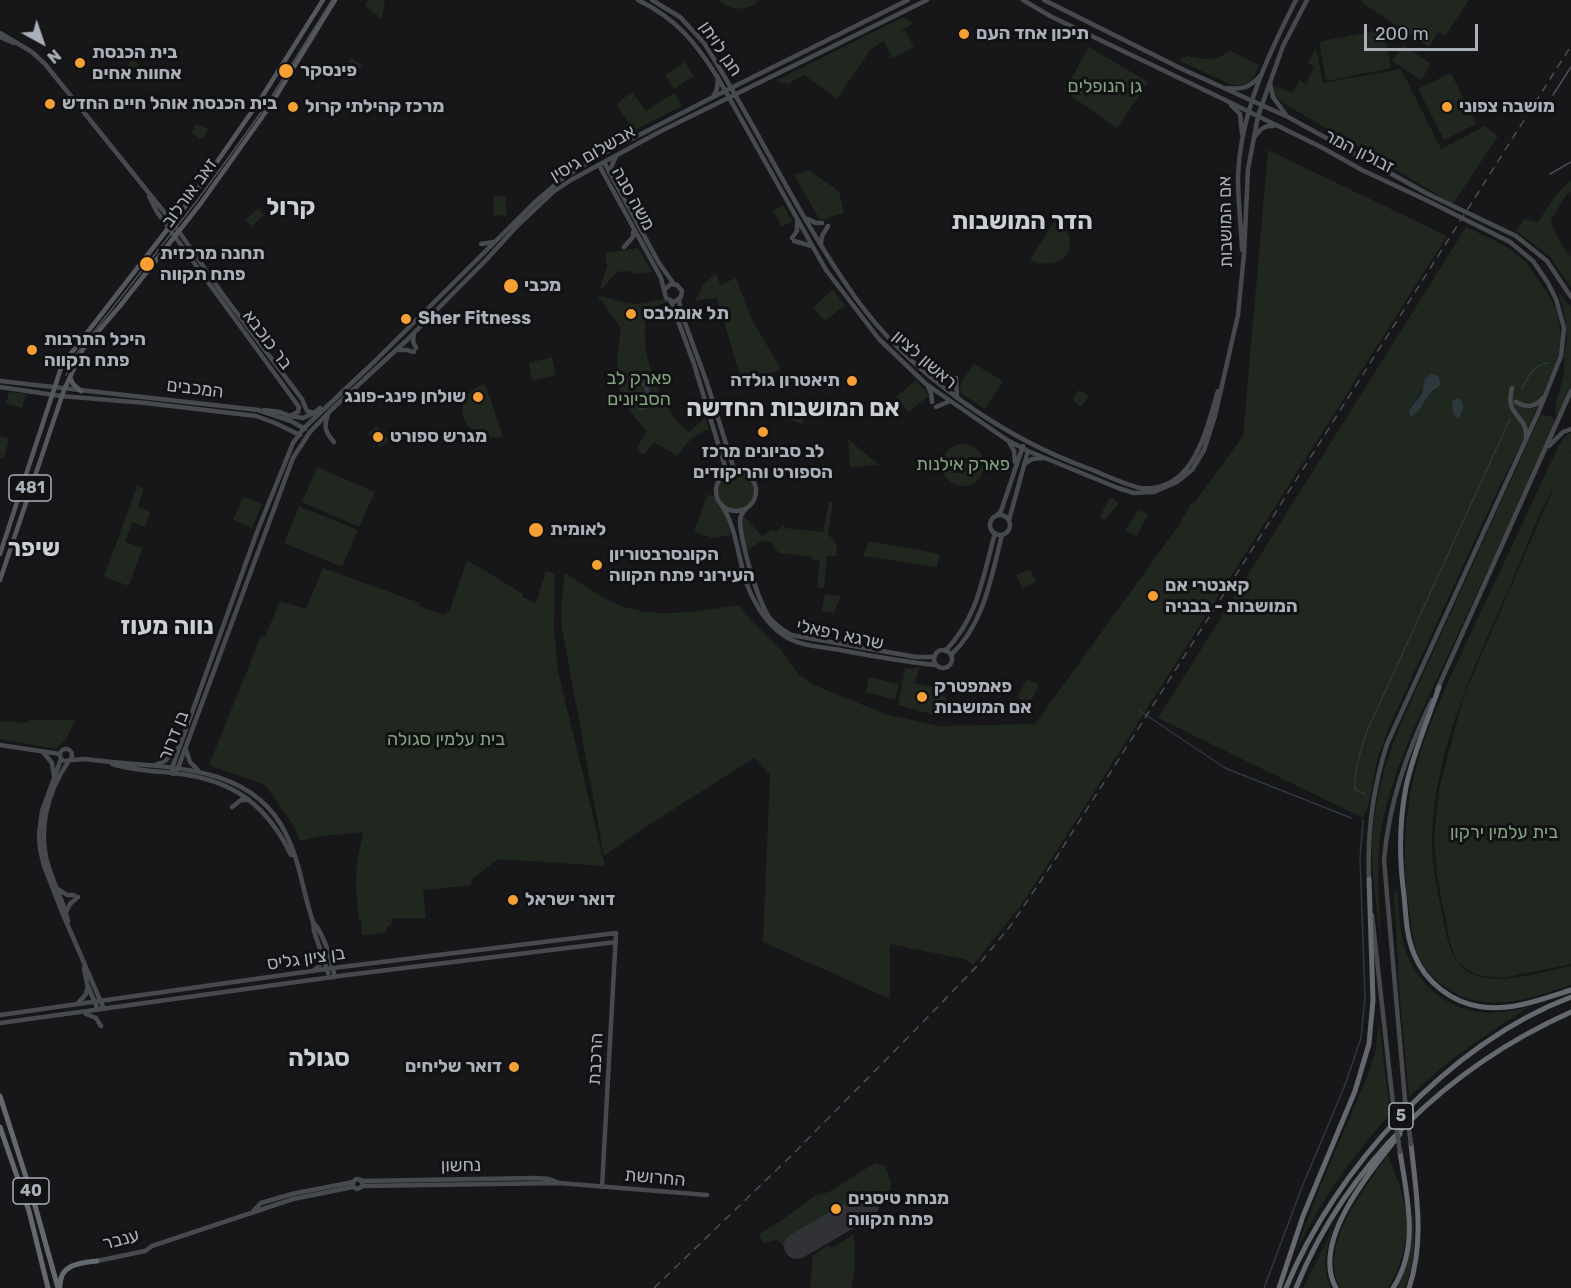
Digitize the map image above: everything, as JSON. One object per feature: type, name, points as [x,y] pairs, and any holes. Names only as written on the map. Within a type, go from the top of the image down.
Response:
[{"type":"highway","points":[[1439,687],[1407,782],[1401,824],[1401,869],[1409,938],[1413,953],[1426,975],[1440,989],[1474,1006],[1508,1007],[1571,990]]},
{"type":"highway","points":[[1279,1288],[1303,1216],[1353,1097],[1366,1056],[1374,1000],[1369,879]]},
{"type":"highway","name":"5","points":[[1286,1288],[1306,1244],[1335,1195],[1392,1124],[1439,1080],[1486,1044],[1526,1018],[1571,997]]},
{"type":"highway","name":"5","points":[[1296,1288],[1314,1248],[1347,1194],[1384,1148],[1413,1118],[1451,1084],[1500,1049],[1533,1029],[1571,1012]]},
{"type":"highway","name":"40","points":[[0,1096],[59,1288]]},
{"type":"highway","points":[[1336,1288],[1330,1273],[1330,1257],[1341,1221],[1368,1177],[1413,1118]]},
{"type":"highway","name":"40","points":[[0,1127],[29,1211],[48,1288]]},
{"type":"highway","points":[[1409,1288],[1416,1262],[1419,1236],[1411,1144]]},
{"type":"highway","points":[[1393,1288],[1403,1264],[1409,1233],[1410,1212],[1400,1152]]},
{"type":"highway","points":[[59,1288],[61,1276],[67,1268],[79,1263],[97,1261]]},
{"type":"main road","name":"זאב אורלוב","points":[[55,388],[65,359],[173,223],[260,100],[323,0]]},
{"type":"main road","name":"זאב אורלוב","points":[[62,396],[87,342],[120,306],[176,237],[270,106],[335,0]]},
{"type":"main road","points":[[70,376],[73,384],[81,391]]},
{"type":"main road","name":"481","points":[[0,554],[55,388]]},
{"type":"main road","name":"481","points":[[0,580],[62,396]]},
{"type":"street","name":"חנן לויתן","points":[[638,0],[681,28],[694,42],[718,78],[734,95]]},
{"type":"street","name":"חנן לויתן","points":[[653,0],[680,17],[704,43],[723,73],[728,89]]},
{"type":"street","name":"אבשלום גיסין","points":[[299,435],[534,202],[564,177],[712,97],[908,0]]},
{"type":"street","name":"אבשלום גיסין","points":[[305,438],[330,411],[415,332],[517,226],[564,184],[718,102],[927,0]]},
{"type":"street","name":"זבולון המר","points":[[1023,0],[1050,16],[1275,126],[1516,236],[1547,261],[1571,297]]},
{"type":"street","name":"זבולון המר","points":[[1044,0],[1171,64],[1288,117],[1510,242],[1525,253],[1541,272],[1562,315],[1563,347],[1547,393],[1400,712],[1377,778],[1371,819],[1369,879],[1400,1152]]},
{"type":"street","name":"אם המושבות","points":[[1202,450],[1236,317],[1242,259],[1238,178],[1241,146],[1249,112],[1262,74],[1296,0]]},
{"type":"street","name":"אם המושבות","points":[[1202,450],[1215,416],[1238,315],[1252,141],[1261,104],[1283,46],[1307,0]]},
{"type":"street","name":"בר כוכבא","points":[[0,35],[33,52],[51,71],[173,223],[224,296],[302,399],[307,411],[314,413]]},
{"type":"street","points":[[723,73],[728,78],[741,83]]},
{"type":"street","points":[[1223,87],[1239,90],[1248,87],[1262,74]]},
{"type":"street","points":[[712,97],[717,89],[718,78]]},
{"type":"street","points":[[1269,83],[1276,103],[1288,117]]},
{"type":"street","points":[[741,107],[742,96],[748,88]]},
{"type":"street","name":"ראשון לציון","points":[[728,89],[728,98],[812,246],[836,283],[879,339],[926,384],[1021,448],[1134,493],[1155,492],[1178,482],[1192,470],[1202,450]]},
{"type":"street","name":"ראשון לציון","points":[[734,95],[822,247],[856,299],[887,335],[930,377],[957,398],[1028,442],[1138,488],[1154,488],[1177,478],[1202,450]]},
{"type":"street","points":[[1221,98],[1240,114],[1242,119],[1241,146]]},
{"type":"street","points":[[718,102],[726,103],[734,108]]},
{"type":"street","points":[[1252,141],[1262,128],[1268,125],[1275,126]]},
{"type":"street","points":[[609,172],[616,156]]},
{"type":"street","name":"משה סנה","points":[[598,158],[609,172],[659,263],[674,284]]},
{"type":"street","name":"משה סנה","points":[[602,164],[606,180],[665,289]]},
{"type":"street","points":[[586,172],[598,173],[606,180]]},
{"type":"street","name":"בר כוכבא","points":[[147,191],[157,212],[298,404],[298,412],[290,416]]},
{"type":"street","points":[[804,216],[813,223],[825,224],[822,247]]},
{"type":"street","points":[[797,220],[797,231],[793,239],[812,246]]},
{"type":"street","points":[[624,247],[633,237],[632,226]]},
{"type":"street","points":[[481,244],[496,241]]},
{"type":"street","points":[[674,284],[680,286],[682,291],[679,300],[681,312],[707,383],[733,466],[750,476],[756,488],[754,500],[746,508],[731,510],[721,504],[716,489],[726,470],[694,364],[671,302],[666,298],[665,289],[674,284]]},
{"type":"street","points":[[671,302],[679,300]]},
{"type":"street","points":[[395,351],[415,350],[413,341],[415,332]]},
{"type":"street","points":[[930,377],[939,381],[953,378],[957,398]]},
{"type":"street","name":"המכבים","points":[[0,381],[258,410],[291,421],[310,432]]},
{"type":"street","points":[[926,384],[931,393],[932,402]]},
{"type":"street","name":"המכבים","points":[[0,387],[52,395],[255,416],[305,438]]},
{"type":"street","points":[[1512,388],[1510,406],[1526,427],[1524,444]]},
{"type":"street","points":[[1516,402],[1533,406],[1547,393]]},
{"type":"street","points":[[1570,394],[1571,406]]},
{"type":"street","points":[[1411,1144],[1384,872],[1390,811],[1403,765],[1570,394]]},
{"type":"street","points":[[936,407],[950,401]]},
{"type":"street","points":[[258,410],[275,411],[303,418],[330,402]]},
{"type":"street","points":[[330,411],[325,430],[334,442]]},
{"type":"street","points":[[283,427],[292,434],[293,443]]},
{"type":"street","points":[[1543,456],[1559,435],[1571,429]]},
{"type":"street","name":"בן דרור","points":[[175,770],[258,532],[293,443],[299,435]]},
{"type":"street","name":"בן דרור","points":[[183,746],[293,458],[305,438]]},
{"type":"street","points":[[1007,440],[1014,451],[1015,471]]},
{"type":"street","points":[[1002,534],[995,533],[991,529],[991,523],[1001,511],[1021,448],[1028,442]]},
{"type":"street","points":[[951,655],[970,634],[984,604],[1002,534],[1009,529],[1009,520],[1028,451],[1028,442]]},
{"type":"street","points":[[1024,465],[1032,459],[1047,459]]},
{"type":"street","points":[[722,476],[738,470]]},
{"type":"street","name":"שרגא רפאלי","points":[[721,504],[733,526],[742,567],[752,596],[774,628],[784,636],[829,648],[936,665]]},
{"type":"street","name":"שרגא רפאלי","points":[[746,508],[740,521],[749,565],[760,600],[780,628],[791,635],[916,657],[934,657]]},
{"type":"street","points":[[996,516],[1002,515],[1009,520]]},
{"type":"street","points":[[250,536],[258,532]]},
{"type":"street","points":[[945,651],[951,655],[952,661],[944,668],[936,665],[934,657],[937,652],[945,651],[958,638],[973,612],[995,533]]},
{"type":"street","points":[[0,745],[43,752],[69,761],[85,759]]},
{"type":"street","points":[[154,766],[165,761],[183,746],[190,762],[201,772]]},
{"type":"street","points":[[104,1009],[44,866],[39,834],[45,801],[60,756],[66,749],[85,759],[175,770],[211,780],[238,792],[251,801],[279,830],[298,868]]},
{"type":"street","points":[[43,752],[52,763],[54,777]]},
{"type":"street","points":[[70,930],[66,912],[46,858],[43,834],[51,797],[73,754]]},
{"type":"street","points":[[103,762],[134,770],[175,770],[213,775],[239,786],[270,811],[286,834],[298,868],[314,931],[330,969]]},
{"type":"street","points":[[232,807],[241,800],[251,801]]},
{"type":"street","points":[[57,888],[63,893],[76,896],[66,912]]},
{"type":"street","points":[[313,922],[319,928],[334,980]]},
{"type":"street","name":"בן ציון גליס","points":[[0,1015],[101,999],[616,933]]},
{"type":"street","name":"הרכבת","points":[[602,1187],[616,933]]},
{"type":"street","name":"בן ציון גליס","points":[[0,1023],[334,980],[347,975],[616,942]]},
{"type":"street","points":[[313,972],[319,966],[322,958],[321,950]]},
{"type":"street","points":[[84,965],[87,984],[98,1010]]},
{"type":"street","points":[[76,1004],[86,994],[87,984]]},
{"type":"street","points":[[105,1016],[112,1008]]},
{"type":"street","points":[[78,1013],[93,1016],[101,1026]]},
{"type":"street","points":[[356,1179],[362,1183],[358,1189],[353,1185],[356,1179]]},
{"type":"street","name":"נחשון","points":[[362,1183],[559,1183],[602,1187]]},
{"type":"street","name":"ענבר","points":[[97,1261],[145,1251],[152,1246],[255,1210],[261,1203],[292,1194],[353,1185]]},
{"type":"street","name":"החרושת","points":[[602,1187],[706,1195]]},
{"type":"green space","points":[[368,0],[385,0],[382,19],[365,6]]},
{"type":"green space","points":[[719,0],[760,0],[750,7],[740,9]]},
{"type":"green space","points":[[1362,0],[1469,0],[1445,36],[1438,32],[1429,47],[1361,2]]},
{"type":"green space","points":[[904,17],[913,23],[895,35],[905,30],[914,47],[892,58],[884,41],[871,49],[837,99],[804,75],[788,84],[775,81]]},
{"type":"green space","points":[[1383,29],[1391,68],[1326,81],[1319,42]]},
{"type":"green space","points":[[1403,45],[1431,64],[1421,80],[1392,61]]},
{"type":"green space","name":"גן הנופלים","points":[[1089,47],[1148,82],[1117,128],[1064,91]]},
{"type":"green space","points":[[1316,48],[1323,83],[1401,69],[1441,149],[1485,126],[1498,136],[1453,204],[1280,101],[1274,95],[1275,86],[1293,93],[1299,80],[1306,84],[1314,67],[1308,63]]},
{"type":"green space","points":[[1231,51],[1259,65],[1252,79],[1246,84],[1230,84],[1178,60],[1188,56],[1210,59]]},
{"type":"green space","points":[[351,58],[362,65],[352,81],[341,74]]},
{"type":"green space","points":[[131,60],[139,64],[130,80],[123,76]]},
{"type":"green space","points":[[685,62],[694,76],[674,89],[665,75]]},
{"type":"green space","name":"מושבה צפוני","points":[[1451,73],[1476,124],[1444,140],[1418,89]]},
{"type":"green space","points":[[632,92],[646,111],[674,93],[682,106],[607,144],[605,141],[629,123],[616,104]]},
{"type":"green space","points":[[196,124],[208,129],[203,139],[192,133]]},
{"type":"green space","points":[[1268,150],[1447,236],[1052,858],[1021,905],[973,965],[964,959],[890,944],[890,999],[763,942],[770,775],[754,758],[604,856],[561,623],[565,573],[616,604],[646,612],[677,613],[739,605],[782,651],[799,675],[816,686],[888,715],[939,726],[1035,724],[1179,525],[1193,500],[1192,506],[1243,436]]},
{"type":"green space","points":[[808,170],[839,191],[844,213],[820,220],[794,175]]},
{"type":"green space","points":[[1571,180],[1571,192],[1566,195],[1551,220],[1561,244],[1571,257],[1571,287],[1549,256],[1516,231],[1524,219],[1538,222],[1555,196]]},
{"type":"green space","points":[[493,196],[505,196],[507,215],[494,216]]},
{"type":"green space","points":[[783,205],[792,221],[782,227],[773,211]]},
{"type":"green space","points":[[258,208],[264,215],[252,226],[245,220]]},
{"type":"green space","points":[[1055,220],[1069,236],[1068,253],[1054,263],[1043,264],[1030,260]]},
{"type":"green space","points":[[1466,227],[1506,246],[1525,261],[1552,300],[1557,314],[1561,344],[1556,364],[1520,447],[1501,483],[1389,727],[1378,757],[1369,803],[1363,818],[1158,718]],"holes":[[[1423,389],[1436,390],[1429,394],[1412,418],[1410,408]]]},
{"type":"green space","points":[[638,248],[652,272],[638,274],[626,271],[617,272],[602,289],[600,288],[607,266],[605,253]]},
{"type":"green space","points":[[717,275],[720,285],[736,278],[751,318],[781,369],[743,386],[717,298],[695,301],[703,285]]},
{"type":"green space","points":[[833,290],[845,305],[825,321],[813,307]]},
{"type":"green space","points":[[1558,292],[1571,307],[1571,387],[1559,415],[1555,415],[1556,402],[1564,375],[1567,339],[1565,316]]},
{"type":"green space","name":"פארק לב הסביונים","points":[[597,295],[631,304],[669,301],[647,311],[645,340],[651,370],[667,407],[682,426],[689,432],[705,418],[709,429],[691,440],[677,456],[654,442],[644,455],[636,449],[647,431],[636,419],[622,396],[617,372],[621,328]]},
{"type":"green space","points":[[552,357],[556,375],[532,380],[529,363]]},
{"type":"green space","points":[[974,364],[1003,381],[985,409],[961,393],[960,384]]},
{"type":"green space","points":[[916,380],[929,395],[909,412],[896,397]]},
{"type":"green space","points":[[485,384],[503,436],[490,437],[479,434],[470,428],[464,419],[462,410],[465,400],[472,391]]},
{"type":"green space","points":[[1079,390],[1089,396],[1081,407],[1072,400]]},
{"type":"green space","points":[[9,392],[26,394],[22,408],[6,404]]},
{"type":"green space","points":[[791,403],[802,403],[803,424],[788,419],[775,410]]},
{"type":"green space","points":[[1541,414],[1552,417],[1556,423],[1416,724],[1393,784],[1384,816],[1379,848],[1381,945],[1372,844],[1375,810],[1387,761],[1405,714]]},
{"type":"green space","name":"מגרש ספורט","points":[[376,426],[389,440],[380,448],[368,434]]},
{"type":"green space","name":"בית עלמין ירקון","points":[[1571,433],[1571,451],[1569,451],[1571,452],[1571,964],[1503,978],[1477,975],[1457,961],[1468,972],[1477,976],[1500,979],[1571,966],[1571,985],[1527,998],[1494,1003],[1466,998],[1441,984],[1423,964],[1415,947],[1407,895],[1405,853],[1408,811],[1415,770],[1433,717],[1558,447],[1564,437]],"holes":[[[1557,480],[1463,698],[1439,790],[1434,838],[1437,876],[1449,938],[1456,960],[1446,934],[1433,862],[1434,811],[1439,779],[1456,715],[1468,684]]]},
{"type":"green space","points":[[0,436],[9,438],[4,459],[0,458]]},
{"type":"green space","points":[[848,439],[879,465],[850,467]]},
{"type":"green space","name":"פארק אילנות","points":[[963,444],[978,450],[984,465],[978,480],[963,486],[948,480],[942,465],[948,450]]},
{"type":"green space","points":[[317,467],[375,492],[359,527],[302,502]]},
{"type":"green space","points":[[736,473],[749,478],[754,491],[749,504],[736,509],[723,504],[718,491],[723,478]]},
{"type":"green space","points":[[137,486],[144,489],[138,507],[150,512],[145,527],[132,522],[125,542],[142,548],[129,586],[104,577]]},
{"type":"green space","points":[[707,495],[715,496],[727,519],[731,535],[713,538],[694,532]]},
{"type":"green space","points":[[243,497],[262,504],[252,528],[233,520]]},
{"type":"green space","points":[[1110,497],[1119,503],[1105,520],[1099,518]]},
{"type":"green space","points":[[829,502],[833,502],[828,534],[837,544],[836,556],[827,556],[824,588],[817,587],[820,561],[812,560],[812,557],[779,553],[770,542],[761,541],[746,551],[740,521],[742,514],[762,536],[772,529],[776,532],[784,525],[784,528],[823,532]]},
{"type":"green space","points":[[299,506],[358,530],[342,567],[284,543]]},
{"type":"green space","points":[[1138,510],[1148,514],[1137,536],[1125,531]]},
{"type":"green space","points":[[869,541],[940,554],[937,567],[863,556]]},
{"type":"green space","name":"בית עלמין סגולה","points":[[467,560],[523,594],[522,597],[536,603],[546,571],[555,574],[554,627],[558,671],[605,866],[498,859],[471,880],[472,885],[423,890],[426,918],[392,918],[391,926],[387,926],[386,933],[362,935],[356,889],[357,862],[363,832],[300,841],[294,826],[265,785],[209,765],[261,636],[265,637],[280,601],[306,609],[323,568],[420,603],[419,606],[444,615],[450,610]]},
{"type":"green space","points":[[1030,569],[1036,582],[1022,588],[1016,575]]},
{"type":"green space","points":[[825,594],[841,596],[834,613],[822,611]]},
{"type":"green space","name":"פאמפטרק אם המושבות","points":[[919,667],[915,683],[942,689],[951,710],[938,716],[898,705],[905,668]]},
{"type":"green space","points":[[869,677],[899,684],[895,700],[866,692]]},
{"type":"green space","points":[[1027,679],[1039,685],[1029,704],[1017,697]]},
{"type":"green space","points":[[29,720],[75,720],[67,738],[56,749],[0,739],[0,721],[27,723]]},
{"type":"green space","points":[[1394,891],[1397,891],[1401,929],[1407,954],[1413,967],[1430,989],[1453,1004],[1479,1012],[1504,1012],[1529,1007],[1467,1049],[1409,1097],[1400,1001]]},
{"type":"green space","points":[[1379,1019],[1390,1114],[1338,1180],[1296,1251],[1318,1192],[1368,1075],[1375,1053]]},
{"type":"green space","points":[[1388,1154],[1406,1212],[1406,1231],[1401,1261],[1388,1288],[1341,1288],[1335,1272],[1334,1255],[1339,1237],[1357,1200]]},
{"type":"green space","name":"מנחת טיסנים פתח תקווה","points":[[875,1163],[885,1166],[891,1183],[889,1196],[876,1204],[873,1213],[843,1230],[840,1235],[799,1256],[792,1257],[778,1240],[763,1243],[759,1234],[816,1195],[829,1192]]},
{"type":"green space","points":[[1412,1202],[1414,1235],[1411,1267],[1405,1288],[1396,1288],[1408,1257],[1412,1235]]},
{"type":"green space","points":[[1337,1220],[1330,1237],[1325,1262],[1331,1288],[1303,1288]]},
{"type":"green space","points":[[854,1234],[855,1267],[851,1288],[810,1288],[813,1256],[828,1245],[832,1248]]},
{"type":"shaded area","points":[[630,373],[635,373],[649,385],[651,402],[647,409],[640,410],[635,405],[635,400],[644,393],[645,389],[642,385],[629,383],[627,380]]},
{"type":"shaded area","points":[[1431,374],[1438,376],[1439,386],[1429,394],[1411,418],[1409,410],[1422,393],[1425,379]]},
{"type":"shaded area","points":[[1459,398],[1463,410],[1456,418],[1452,401]]},
{"type":"waterway","points":[[1522,389],[1536,368],[1550,363]]},
{"type":"waterway","points":[[1365,794],[1355,789],[1355,781],[1358,760],[1367,731],[1510,419]]},
{"type":"waterway","points":[[1140,711],[1225,768],[1351,818]]},
{"type":"waterway","points":[[1264,1288],[1302,1187],[1345,1085],[1361,1038],[1365,997],[1360,859],[1363,820]]},
{"type":"runway","points":[[797,1246],[866,1206]]},
{"type":"tram line","points":[[66,375],[74,357],[196,202],[267,104],[332,0]]},
{"type":"tram line","points":[[1553,95],[1571,67]]},
{"type":"tram line","points":[[1550,174],[1571,162]]},
{"type":"railway","points":[[654,1288],[792,1155],[926,1019],[979,964],[1011,925],[1054,861],[1571,46]]},
{"type":"place","name":"תיכון אחד העם","points":[[964,34]]},
{"type":"place","name":"בית הכנסת אחוות אחים","points":[[80,63]]},
{"type":"place","name":"פינסקר","points":[[286,71]]},
{"type":"place","name":"בית הכנסת אוהל חיים החדש","points":[[50,104]]},
{"type":"place","name":"מרכז קהילתי קרול","points":[[293,107]]},
{"type":"place","name":"מושבה צפוני","points":[[1447,107]]},
{"type":"place","name":"תחנה מרכזית פתח תקווה","points":[[147,264]]},
{"type":"place","name":"מכבי","points":[[511,286]]},
{"type":"place","name":"תל אומלבס","points":[[631,314]]},
{"type":"place","name":"Sher Fitness","points":[[406,319]]},
{"type":"place","name":"היכל התרבות פתח תקווה","points":[[32,350]]},
{"type":"place","name":"תיאטרון גולדה","points":[[852,381]]},
{"type":"place","name":"שולחן פינג-פונג","points":[[478,397]]},
{"type":"place","name":"לב סביונים מרכז הספורט והריקודים","points":[[763,432]]},
{"type":"place","name":"מגרש ספורט","points":[[378,437]]},
{"type":"place","name":"לאומית","points":[[536,530]]},
{"type":"place","name":"הקונסרבטוריון העירוני פתח תקווה","points":[[597,565]]},
{"type":"place","name":"קאנטרי אם המושבות - בבניה","points":[[1153,596]]},
{"type":"place","name":"פאמפטרק אם המושבות","points":[[922,697]]},
{"type":"place","name":"דואר ישראל","points":[[513,900]]},
{"type":"place","name":"דואר שליחים","points":[[514,1067]]},
{"type":"place","name":"מנחת טיסנים פתח תקווה","points":[[836,1209]]},
{"type":"district","name":"קרול","points":[[291,208]]},
{"type":"district","name":"הדר המושבות","points":[[1022,222]]},
{"type":"district","name":"אם המושבות החדשה","points":[[793,409]]},
{"type":"district","name":"שיפר","points":[[34,549]]},
{"type":"district","name":"נווה מעוז","points":[[167,627]]},
{"type":"district","name":"סגולה","points":[[319,1059]]}]
